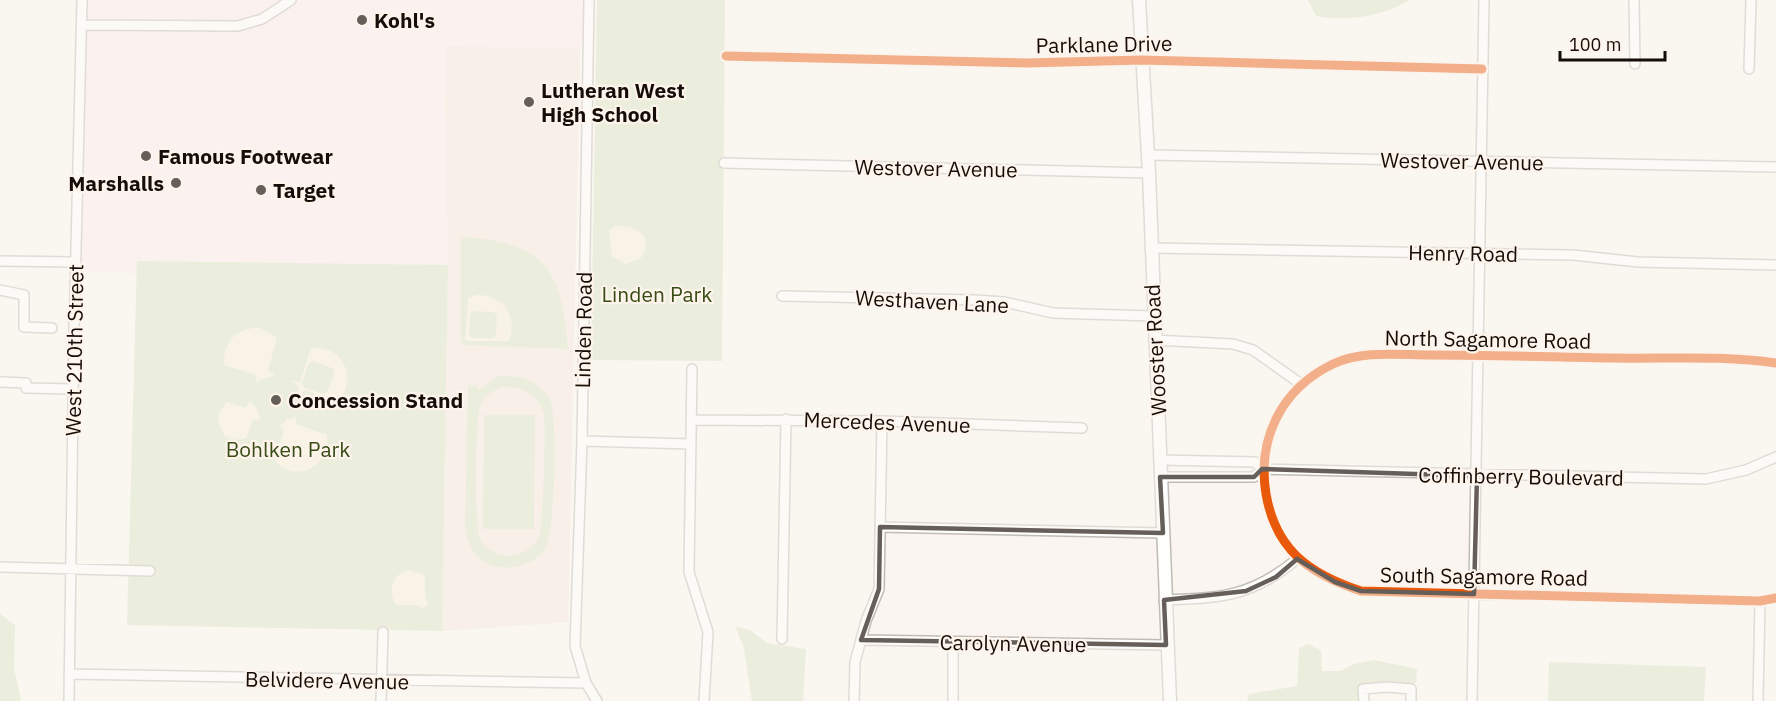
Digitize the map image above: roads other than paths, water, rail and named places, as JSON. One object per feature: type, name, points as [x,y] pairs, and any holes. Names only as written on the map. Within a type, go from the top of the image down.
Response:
[{"type":"main road","name":"Wooster Road","points":[[1139,0],[1149,173],[1150,248],[1170,701]]},
{"type":"street","name":"West 210th Street","points":[[69,701],[82,0]]},
{"type":"street","points":[[82,25],[238,26],[262,19],[291,0]]},
{"type":"street","name":"Linden Road","points":[[589,0],[582,441],[575,646],[585,683],[597,701]]},
{"type":"street","points":[[1472,701],[1482,254],[1484,0]]},
{"type":"street","points":[[1634,0],[1635,64]]},
{"type":"street","points":[[1749,69],[1751,0]]},
{"type":"street","name":"Parklane Drive","points":[[726,56],[1027,63],[1141,60],[1482,69]]},
{"type":"street","name":"Westover Avenue","points":[[1148,154],[1776,167]]},
{"type":"street","name":"Westover Avenue","points":[[724,163],[1149,173]]},
{"type":"street","name":"Henry Road","points":[[1150,248],[1573,255],[1638,262],[1776,265]]},
{"type":"street","points":[[0,261],[76,262]]},
{"type":"street","points":[[0,290],[24,295],[24,327],[52,328]]},
{"type":"street","name":"Westhaven Lane","points":[[782,296],[974,300],[1004,302],[1053,313],[1154,315]]},
{"type":"street","points":[[1154,339],[1233,344],[1253,350],[1301,384]]},
{"type":"street","name":"North Sagamore Road","points":[[1262,469],[1274,419],[1301,384],[1333,364],[1360,356],[1480,355],[1776,363]]},
{"type":"street","points":[[692,369],[689,572],[708,632],[704,701]]},
{"type":"street","points":[[0,382],[26,383],[26,388],[73,390]]},
{"type":"street","points":[[782,639],[786,419]]},
{"type":"street","name":"Mercedes Avenue","points":[[693,420],[786,419],[1082,428]]},
{"type":"street","points":[[854,701],[855,662],[879,590],[882,421]]},
{"type":"street","points":[[582,441],[691,444]]},
{"type":"street","name":"Coffinberry Boulevard","points":[[1159,460],[1255,462],[1262,469],[1477,476],[1706,479],[1746,470],[1776,457]]},
{"type":"street","name":"Coffinberry Boulevard","points":[[1160,477],[1254,477],[1262,469]]},
{"type":"street","name":"South Sagamore Road","points":[[1262,469],[1269,511],[1278,532],[1297,559],[1335,582],[1361,591],[1760,601],[1776,597]]},
{"type":"street","points":[[880,527],[1163,534]]},
{"type":"street","points":[[1164,600],[1214,598],[1246,591],[1276,577],[1297,559]]},
{"type":"street","points":[[0,567],[150,571]]},
{"type":"street","points":[[1758,701],[1760,601]]},
{"type":"street","points":[[381,701],[383,632]]},
{"type":"street","name":"Carolyn Avenue","points":[[861,640],[1166,645]]},
{"type":"street","points":[[952,701],[953,642]]},
{"type":"street","name":"Belvidere Avenue","points":[[69,674],[585,683]]},
{"type":"street","points":[[1364,701],[1363,689],[1387,687],[1411,689],[1412,701]]},
{"type":"place","name":"Kohl's","points":[[362,20]]},
{"type":"place","name":"Lutheran West High School","points":[[529,102]]},
{"type":"place","name":"Famous Footwear","points":[[146,156]]},
{"type":"place","name":"Marshalls","points":[[176,183]]},
{"type":"place","name":"Target","points":[[261,190]]},
{"type":"place","name":"Concession Stand","points":[[276,400]]},
{"type":"park label","name":"Linden Park","points":[[657,294]]},
{"type":"park label","name":"Bohlken Park","points":[[288,449]]}]
